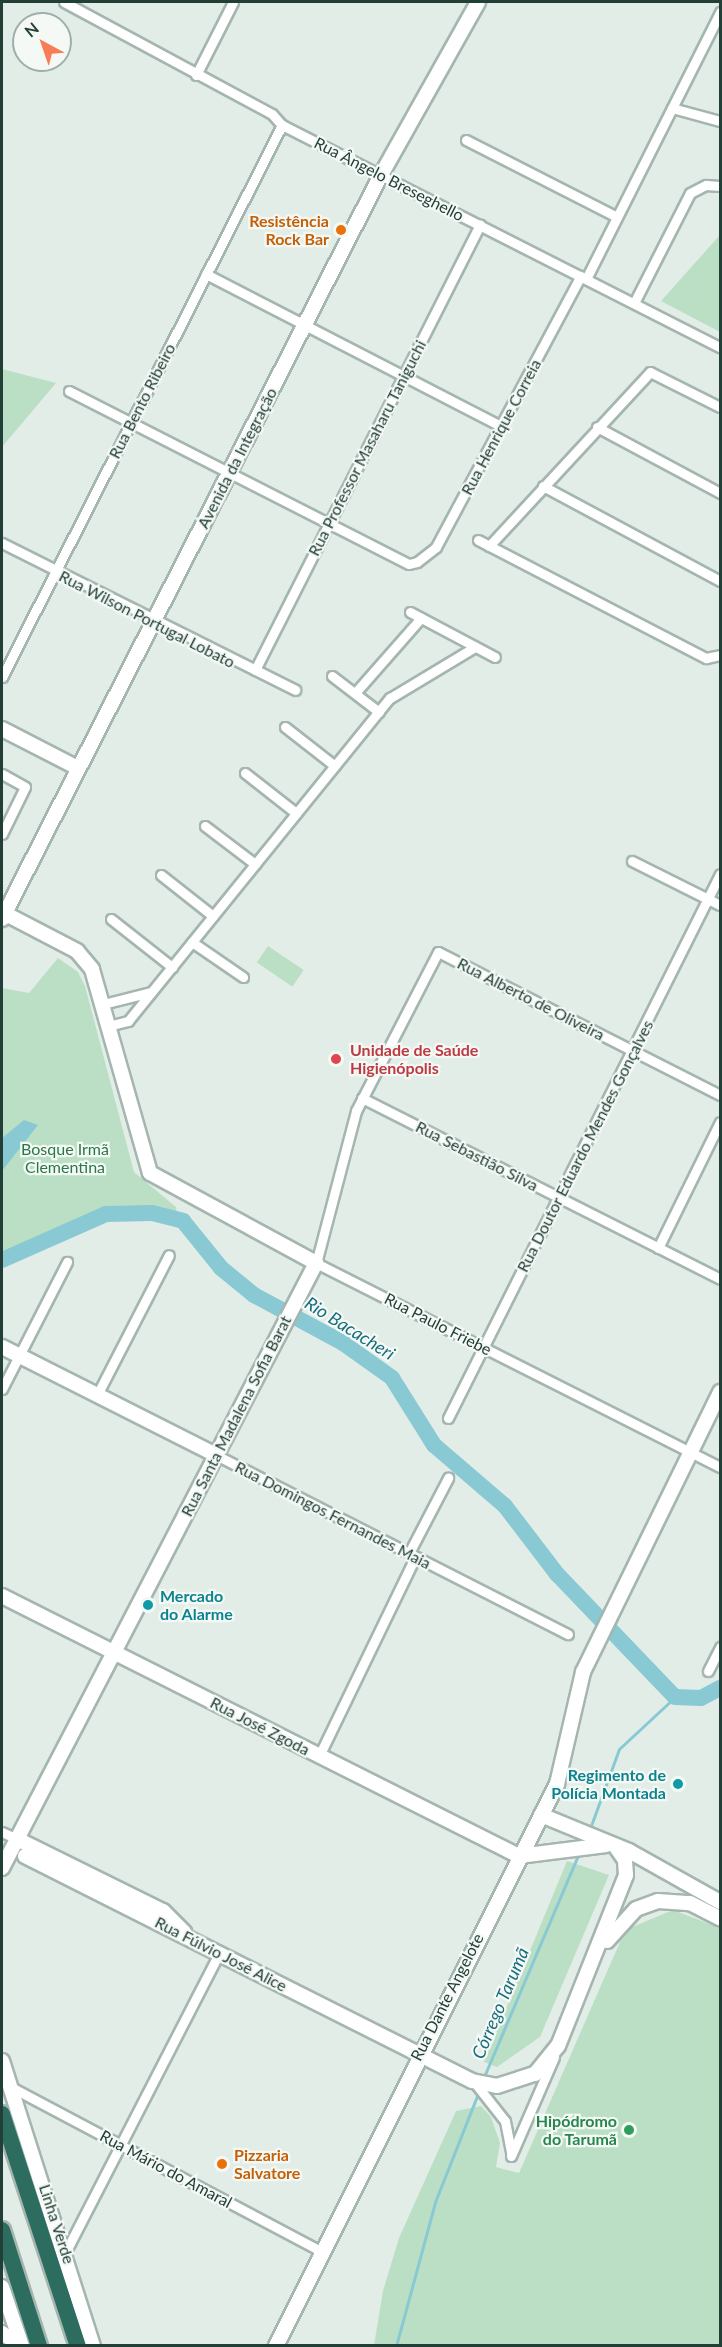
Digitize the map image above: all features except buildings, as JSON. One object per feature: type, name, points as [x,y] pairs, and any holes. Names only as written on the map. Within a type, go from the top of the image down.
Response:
[{"type":"highway","name":"Linha Verde","points":[[2,2114],[78,2346]]},
{"type":"highway","points":[[2,2230],[39,2346]]},
{"type":"main road","name":"Avenida da Integração","points":[[2,914],[381,175],[478,2]]},
{"type":"main road","points":[[2,729],[78,768]]},
{"type":"main road","points":[[2,914],[83,956],[103,1004],[108,1026]]},
{"type":"main road","name":"Rua Paulo Friebe","points":[[108,1026],[141,1157],[156,1179],[316,1263]]},
{"type":"main road","name":"Rua Santa Madalena Sofia Barat","points":[[5,1862],[316,1263]]},
{"type":"main road","name":"Rua Domingos Fernandes Maia","points":[[2,1347],[216,1455]]},
{"type":"main road","name":"Rua Dante Angelote","points":[[276,2346],[417,2054],[562,1772],[576,1690],[610,1613],[720,1392]]},
{"type":"main road","name":"Rua José Zgoda","points":[[2,1596],[519,1856]]},
{"type":"main road","points":[[541,1815],[579,1831],[595,1842],[614,1846],[720,1902]]},
{"type":"main road","points":[[17,1839],[163,1911],[188,1938]]},
{"type":"main road","points":[[519,1856],[595,1842]]},
{"type":"main road","points":[[487,2089],[527,2079],[558,2046],[596,1958],[626,1875],[625,1860],[614,1846]]},
{"type":"main road","name":"Rua Fúlvio José Alice","points":[[25,1856],[487,2089]]},
{"type":"main road","points":[[5,1862],[156,1931],[188,1938]]},
{"type":"main road","points":[[596,1958],[625,1918],[646,1905],[680,1900],[720,1918]]},
{"type":"main road","points":[[2,2061],[93,2346]]},
{"type":"main road","points":[[2,2287],[6,2321],[21,2346]]},
{"type":"main road","points":[[2,2333],[21,2346]]},
{"type":"street","name":"Rua Ângelo Breseghello","points":[[64,2],[272,114],[282,125],[720,347]]},
{"type":"street","points":[[196,75],[233,2]]},
{"type":"street","name":"Rua Henrique Correia","points":[[329,523],[409,564],[436,547],[617,217],[720,12]]},
{"type":"street","points":[[672,108],[720,121]]},
{"type":"street","name":"Rua Bento Ribeiro","points":[[2,677],[282,125]]},
{"type":"street","points":[[466,140],[617,217]]},
{"type":"street","points":[[634,303],[690,193],[706,185],[720,186]]},
{"type":"street","name":"Rua Professor Masaharu Taniguchi","points":[[255,670],[480,225]]},
{"type":"street","points":[[206,274],[501,426]]},
{"type":"street","points":[[489,546],[650,372],[720,407]]},
{"type":"street","points":[[69,391],[329,523]]},
{"type":"street","points":[[597,427],[720,493]]},
{"type":"street","points":[[543,486],[720,581]]},
{"type":"street","points":[[478,540],[706,657],[720,655]]},
{"type":"street","name":"Rua Wilson Portugal Lobato","points":[[2,543],[153,622],[295,690]]},
{"type":"street","points":[[410,612],[495,657]]},
{"type":"street","points":[[355,693],[421,618]]},
{"type":"street","points":[[108,1026],[128,1021],[390,698],[475,647]]},
{"type":"street","points":[[332,676],[379,712]]},
{"type":"street","points":[[285,727],[335,766]]},
{"type":"street","points":[[245,773],[296,813]]},
{"type":"street","points":[[2,774],[26,787],[2,834]]},
{"type":"street","points":[[205,826],[255,864]]},
{"type":"street","points":[[632,861],[720,905]]},
{"type":"street","name":"Rua Doutor Eduardo Mendes Gonçalves","points":[[448,1419],[720,874]]},
{"type":"street","points":[[161,875],[213,916]]},
{"type":"street","points":[[111,919],[172,967]]},
{"type":"street","points":[[192,942],[243,976]]},
{"type":"street","name":"Rua Alberto de Oliveira","points":[[438,952],[720,1095]]},
{"type":"street","name":"Rua Santa Madalena Sofia Barat","points":[[316,1263],[362,1098],[438,952]]},
{"type":"street","points":[[103,1004],[151,992]]},
{"type":"street","name":"Rua Sebastião Silva","points":[[362,1098],[720,1279]]},
{"type":"street","points":[[658,1248],[720,1122]]},
{"type":"street","points":[[97,1395],[169,1255]]},
{"type":"street","points":[[2,1389],[68,1262]]},
{"type":"street","name":"Rua Paulo Friebe","points":[[316,1263],[720,1467]]},
{"type":"street","name":"Rua Domingos Fernandes Maia","points":[[216,1455],[568,1634]]},
{"type":"street","points":[[319,1756],[448,1478]]},
{"type":"street","points":[[708,1671],[720,1647]]},
{"type":"street","points":[[2,1832],[17,1839]]},
{"type":"street","points":[[64,2255],[219,1953]]},
{"type":"street","points":[[487,2089],[505,2121],[512,2156],[558,2046]]},
{"type":"street","name":"Rua Mário do Amaral","points":[[9,2086],[323,2252]]},
{"type":"green space","points":[[720,235],[720,332],[661,301]]},
{"type":"green space","points":[[2,369],[56,383],[2,447]]},
{"type":"green space","points":[[268,946],[304,970],[292,987],[257,963]]},
{"type":"green space","name":"Bosque Irmã Clementina","points":[[58,958],[78,972],[85,986],[134,1172],[176,1207],[178,1219],[152,1212],[106,1213],[2,1253],[2,988],[29,993]]},
{"type":"green space","points":[[567,1861],[609,1875],[540,2037],[497,2067],[484,2062]]},
{"type":"green space","name":"Hipódromo do Tarumã","points":[[673,1910],[720,1928],[720,2345],[374,2345],[383,2291],[399,2238],[456,2111],[481,2106],[491,2117],[500,2143],[496,2167],[519,2173],[620,1942],[632,1927]]},
{"type":"water","points":[[24,1120],[38,1125],[2,1171],[2,1138]]},
{"type":"waterway","name":"Rio Bacacheri","points":[[2,1260],[106,1214],[152,1213],[183,1221],[221,1268],[254,1295],[343,1343],[392,1378],[434,1445],[505,1506],[557,1574],[675,1697],[701,1698],[720,1688]]},
{"type":"waterway","name":"Córrego Tarumã","points":[[589,1831],[619,1749],[675,1697]]},
{"type":"waterway","name":"Córrego Tarumã","points":[[483,2079],[579,1853]]},
{"type":"waterway","name":"Córrego Tarumã","points":[[396,2346],[435,2202],[479,2091]]},
{"type":"place","name":"Resistência Rock Bar","points":[[341,230]]},
{"type":"place","name":"Unidade de Saúde Higienópolis","points":[[336,1059]]},
{"type":"place","name":"Mercado do Alarme","points":[[148,1605]]},
{"type":"place","name":"Regimento de Polícia Montada","points":[[678,1784]]},
{"type":"place","name":"Hipódromo do Tarumã","points":[[629,2130]]},
{"type":"place","name":"Pizzaria Salvatore","points":[[222,2164]]}]
